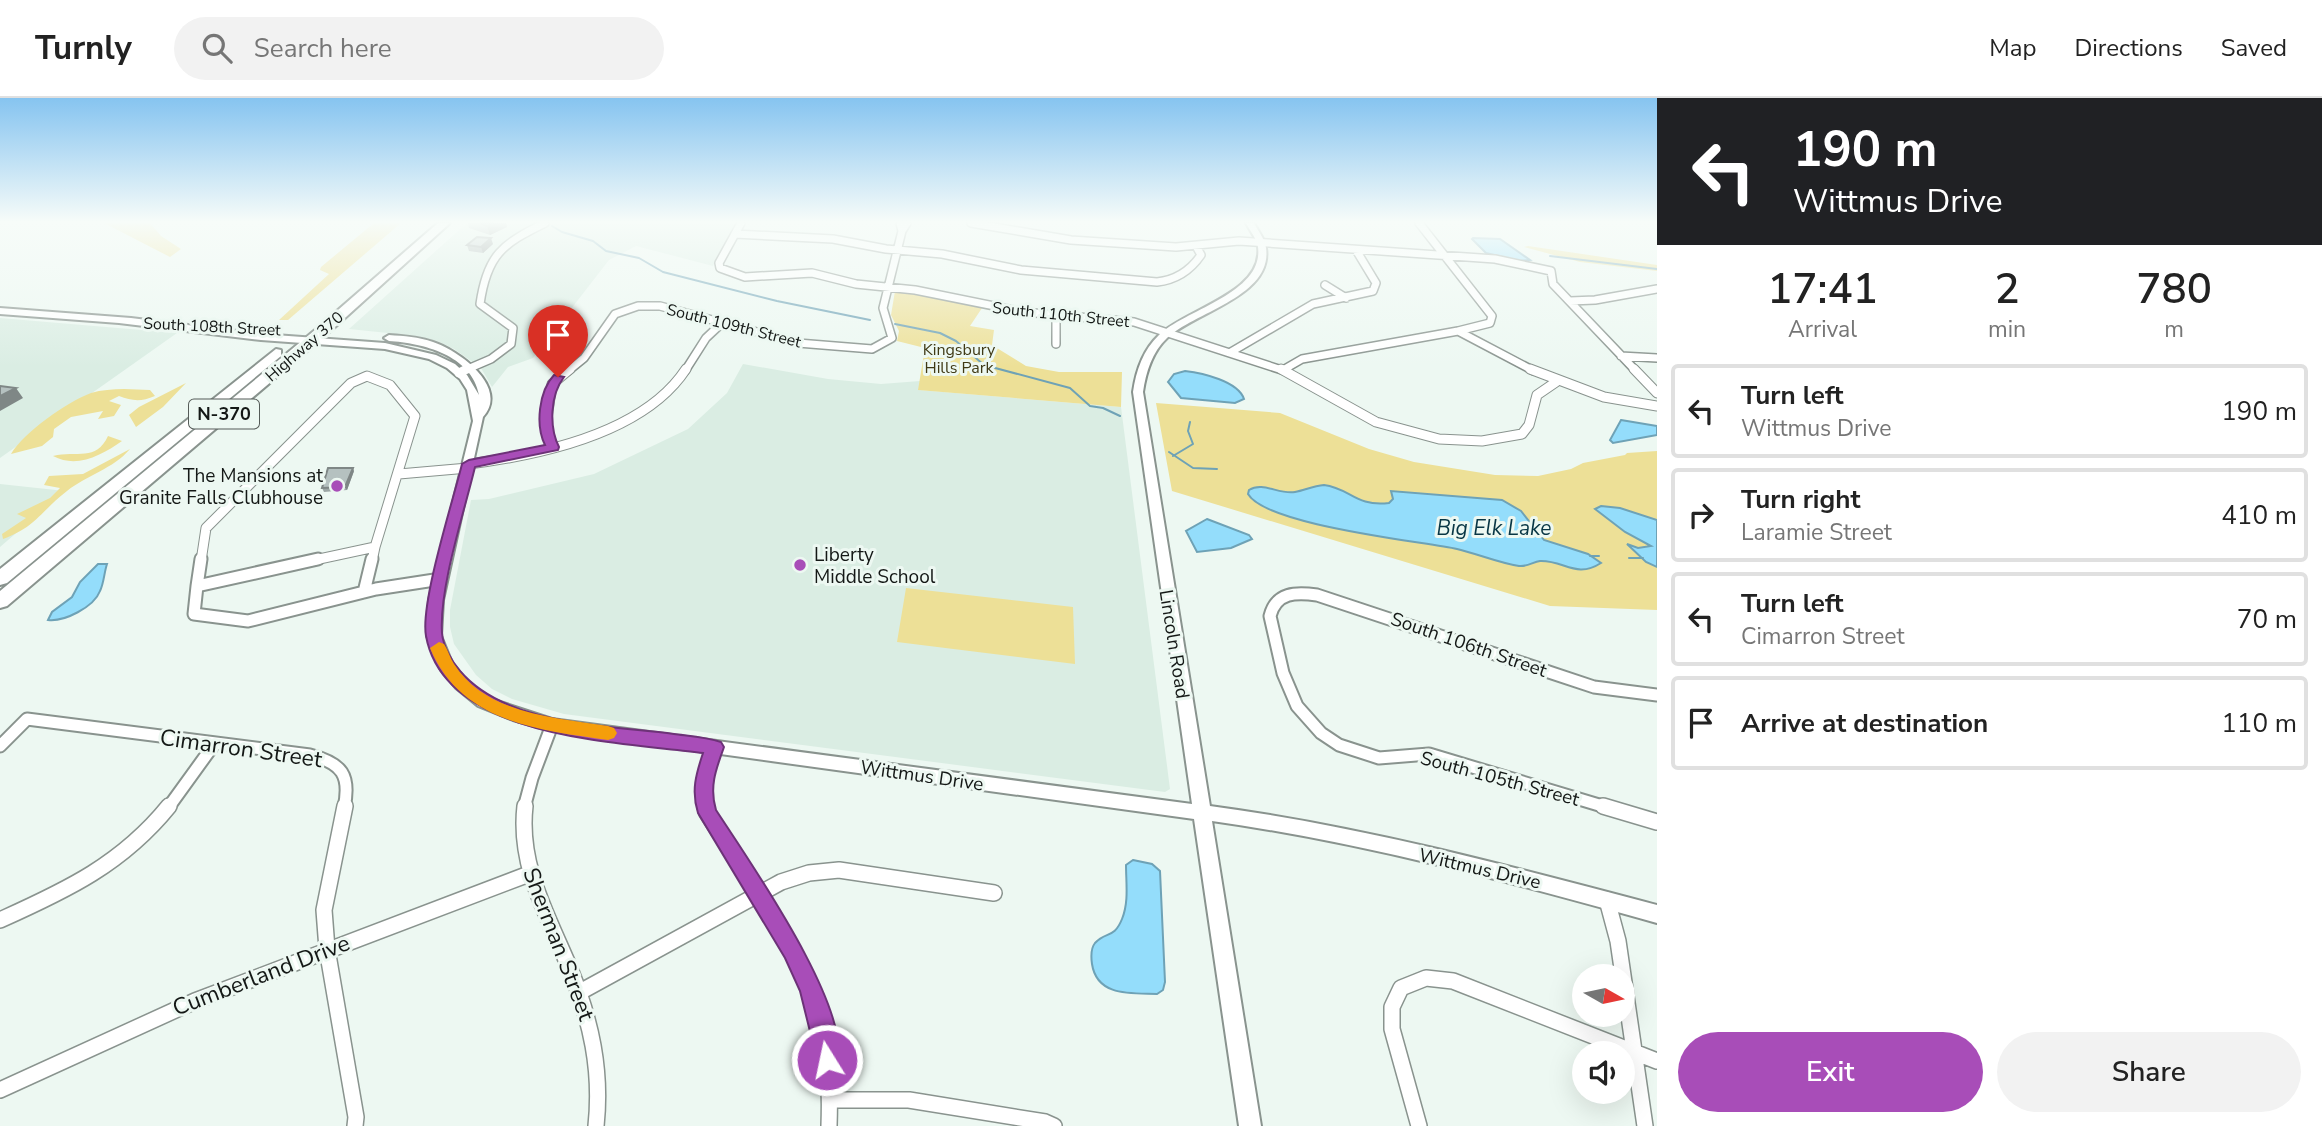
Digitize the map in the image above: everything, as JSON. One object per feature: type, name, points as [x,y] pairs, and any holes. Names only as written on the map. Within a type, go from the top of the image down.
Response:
[{"type":"highway","name":"Highway 370","points":[[0,601],[306,336],[377,271]]},
{"type":"highway","name":"Highway 370","points":[[0,579],[386,271]]},
{"type":"street","points":[[306,336],[416,352],[443,362],[458,373],[499,354],[513,338],[513,328],[509,323],[488,313],[480,304],[485,271]]},
{"type":"street","name":"South 110th Street","points":[[724,271],[739,276],[806,273],[856,284],[1056,316],[1134,322],[1283,370]]},
{"type":"street","points":[[888,287],[892,271]]},
{"type":"street","points":[[1030,271],[1160,282],[1175,278],[1186,271]]},
{"type":"street","name":"Lincoln Road","points":[[1250,1126],[1138,402],[1139,382],[1147,356],[1168,331],[1236,294],[1250,282],[1257,271]]},
{"type":"street","points":[[1231,352],[1313,304],[1369,294],[1376,287],[1367,271]]},
{"type":"street","points":[[1283,370],[1302,359],[1490,323],[1492,316],[1457,271]]},
{"type":"street","points":[[1550,271],[1553,284],[1657,393]]},
{"type":"street","points":[[1325,285],[1346,298]]},
{"type":"street","name":"South 109th Street","points":[[553,447],[545,425],[552,384],[584,358],[613,316],[626,309],[655,306],[798,343],[872,349],[892,338],[893,333],[883,314],[888,287]]},
{"type":"street","points":[[1570,302],[1657,289]]},
{"type":"street","name":"South 108th Street","points":[[0,311],[122,321],[212,333],[306,336]]},
{"type":"street","points":[[1056,316],[1056,344]]},
{"type":"street","points":[[401,470],[469,464],[553,447],[600,430],[659,400],[680,379],[701,342],[722,323]]},
{"type":"street","points":[[1458,331],[1556,382],[1616,400],[1657,406]]},
{"type":"street","points":[[306,336],[418,341],[432,345],[471,368]]},
{"type":"street","points":[[1621,356],[1657,358]]},
{"type":"street","name":"Wittmus Drive","points":[[471,368],[482,383],[486,395],[485,406],[478,421],[436,600],[434,636],[446,666],[461,684],[483,702],[552,725],[1281,823],[1529,879],[1657,914]]},
{"type":"street","points":[[1283,370],[1351,410],[1383,424],[1434,437],[1480,441],[1522,434],[1529,425],[1537,395],[1556,382]]},
{"type":"street","name":"Wittmus Drive","points":[[458,373],[475,396],[478,421]]},
{"type":"street","points":[[364,592],[415,416],[390,385],[367,376],[359,377],[206,528],[194,614],[240,622],[364,592],[441,579]]},
{"type":"street","points":[[197,586],[375,547]]},
{"type":"street","name":"South 106th Street","points":[[1307,724],[1294,706],[1270,616],[1274,602],[1281,597],[1304,593],[1330,598],[1594,687],[1657,695]]},
{"type":"street","name":"Cimarron Street","points":[[0,746],[27,719],[310,755],[330,760],[344,771],[348,789],[324,910],[327,949],[356,1117],[355,1126]]},
{"type":"street","name":"South 105th Street","points":[[1307,724],[1323,737],[1365,755],[1387,758],[1416,753],[1429,754],[1657,822]]},
{"type":"street","name":"Sherman Street","points":[[552,725],[526,793],[523,833],[529,874],[592,1026],[598,1068],[599,1108],[596,1126]]},
{"type":"street","points":[[0,920],[73,887],[120,856],[159,817],[215,743]]},
{"type":"street","points":[[715,747],[704,777],[703,799],[707,813],[793,950],[811,990],[825,1040],[832,1100],[829,1126]]},
{"type":"street","points":[[580,992],[781,882],[810,873],[839,870],[994,893]]},
{"type":"street","name":"Cumberland Drive","points":[[0,1090],[72,1053],[193,1000],[529,874]]},
{"type":"street","points":[[1607,900],[1618,941],[1632,1041]]},
{"type":"street","points":[[1419,1126],[1392,1030],[1392,1007],[1402,988],[1426,978],[1453,981],[1605,1041]]},
{"type":"street","points":[[1635,1053],[1657,1060]]},
{"type":"street","points":[[1635,1064],[1645,1126]]},
{"type":"street","points":[[832,1100],[909,1100],[1054,1126]]},
{"type":"shaded area","points":[[414,271],[600,271],[533,358],[508,367],[492,387],[481,368],[437,341],[417,336],[349,329]]},
{"type":"shaded area","points":[[0,318],[177,333],[0,458]]},
{"type":"shaded area","name":"Liberty Middle School","points":[[743,364],[828,379],[881,384],[920,381],[919,390],[1121,407],[1170,789],[1165,792],[564,714],[512,699],[492,689],[476,675],[454,644],[450,627],[450,610],[471,500],[489,499],[594,474],[688,429],[727,393]]},
{"type":"shaded area","points":[[0,484],[65,491],[0,547]]},
{"type":"green space","points":[[322,271],[345,271],[288,320],[279,320],[329,274]]},
{"type":"green space","name":"Kingsbury Hills Park","points":[[895,291],[917,293],[982,308],[970,326],[994,330],[992,345],[1026,366],[1059,372],[1122,372],[1121,407],[918,390],[925,348],[897,341],[899,331],[891,315]]},
{"type":"green space","points":[[186,383],[163,407],[136,427],[129,415]]},
{"type":"green space","points":[[150,390],[155,396],[137,400],[119,396],[109,401],[121,405],[114,416],[98,419],[103,411],[71,417],[54,429],[53,437],[42,446],[11,454],[36,427],[70,403],[95,392]]},
{"type":"green space","points":[[1156,403],[1280,413],[1369,449],[1414,462],[1495,475],[1538,476],[1627,453],[1657,451],[1657,610],[1550,606],[1172,491]]},
{"type":"green space","points":[[108,436],[122,441],[89,459],[71,461],[53,456],[92,452],[103,444]]},
{"type":"green space","points":[[130,449],[116,462],[67,491],[23,529],[3,539],[2,534],[26,518],[17,514],[50,498],[60,488],[44,485],[49,476],[83,474]]},
{"type":"green space","points":[[906,588],[1073,607],[1075,664],[897,642]]},
{"type":"water","points":[[1185,371],[1227,383],[1235,387],[1244,399],[1235,403],[1181,398],[1168,382],[1174,374]]},
{"type":"water","points":[[1621,420],[1657,426],[1657,435],[1613,443],[1610,440]]},
{"type":"water","name":"Big Elk Lake","points":[[1324,485],[1360,500],[1378,503],[1389,503],[1393,499],[1391,491],[1502,500],[1521,511],[1544,540],[1588,554],[1601,563],[1584,569],[1548,561],[1522,566],[1511,565],[1457,549],[1312,523],[1283,515],[1261,505],[1248,494],[1249,490],[1260,487],[1295,492]]},
{"type":"water","points":[[1601,506],[1620,508],[1657,520],[1657,567],[1646,562],[1627,544],[1638,548],[1651,546],[1625,532],[1595,509]]},
{"type":"water","points":[[1207,519],[1249,535],[1252,539],[1231,548],[1197,552],[1186,531]]},
{"type":"water","points":[[98,564],[107,564],[102,585],[92,603],[62,619],[48,620],[52,612],[72,597],[80,582]]},
{"type":"water","points":[[1133,860],[1152,864],[1160,871],[1165,982],[1163,990],[1157,994],[1127,993],[1108,988],[1095,975],[1092,964],[1095,943],[1116,930],[1122,919],[1126,899],[1126,865]]},
{"type":"building","points":[[0,386],[16,388],[0,396]]},
{"type":"building","name":"The Mansions at Granite Falls Clubhouse","points":[[328,468],[353,468],[345,487],[322,488]]},
{"type":"waterway","points":[[661,271],[777,301],[870,320]]},
{"type":"waterway","points":[[895,324],[940,333],[956,341],[984,365],[1070,388],[1090,406],[1103,408],[1120,416]]},
{"type":"waterway","points":[[1174,455],[1193,444],[1188,431],[1190,422]]},
{"type":"waterway","points":[[1169,452],[1174,455]]},
{"type":"waterway","points":[[1174,455],[1193,468],[1217,469]]},
{"type":"waterway","points":[[1590,556],[1599,556]]},
{"type":"waterway","points":[[1629,558],[1643,558]]},
{"type":"slow traffic","points":[[439,648],[446,666],[461,684],[483,702],[552,725],[608,733]]},
{"type":"place","name":"The Mansions at Granite Falls Clubhouse","points":[[337,486]]},
{"type":"place","name":"Liberty Middle School","points":[[800,565]]},
{"type":"route","points":[[558,377],[552,384],[546,421],[547,436],[553,447],[496,461],[469,464],[436,600],[434,636],[446,666],[461,684],[483,702],[552,725],[715,747],[704,777],[703,799],[707,813],[793,950],[811,990],[825,1040],[827,1060]]}]
